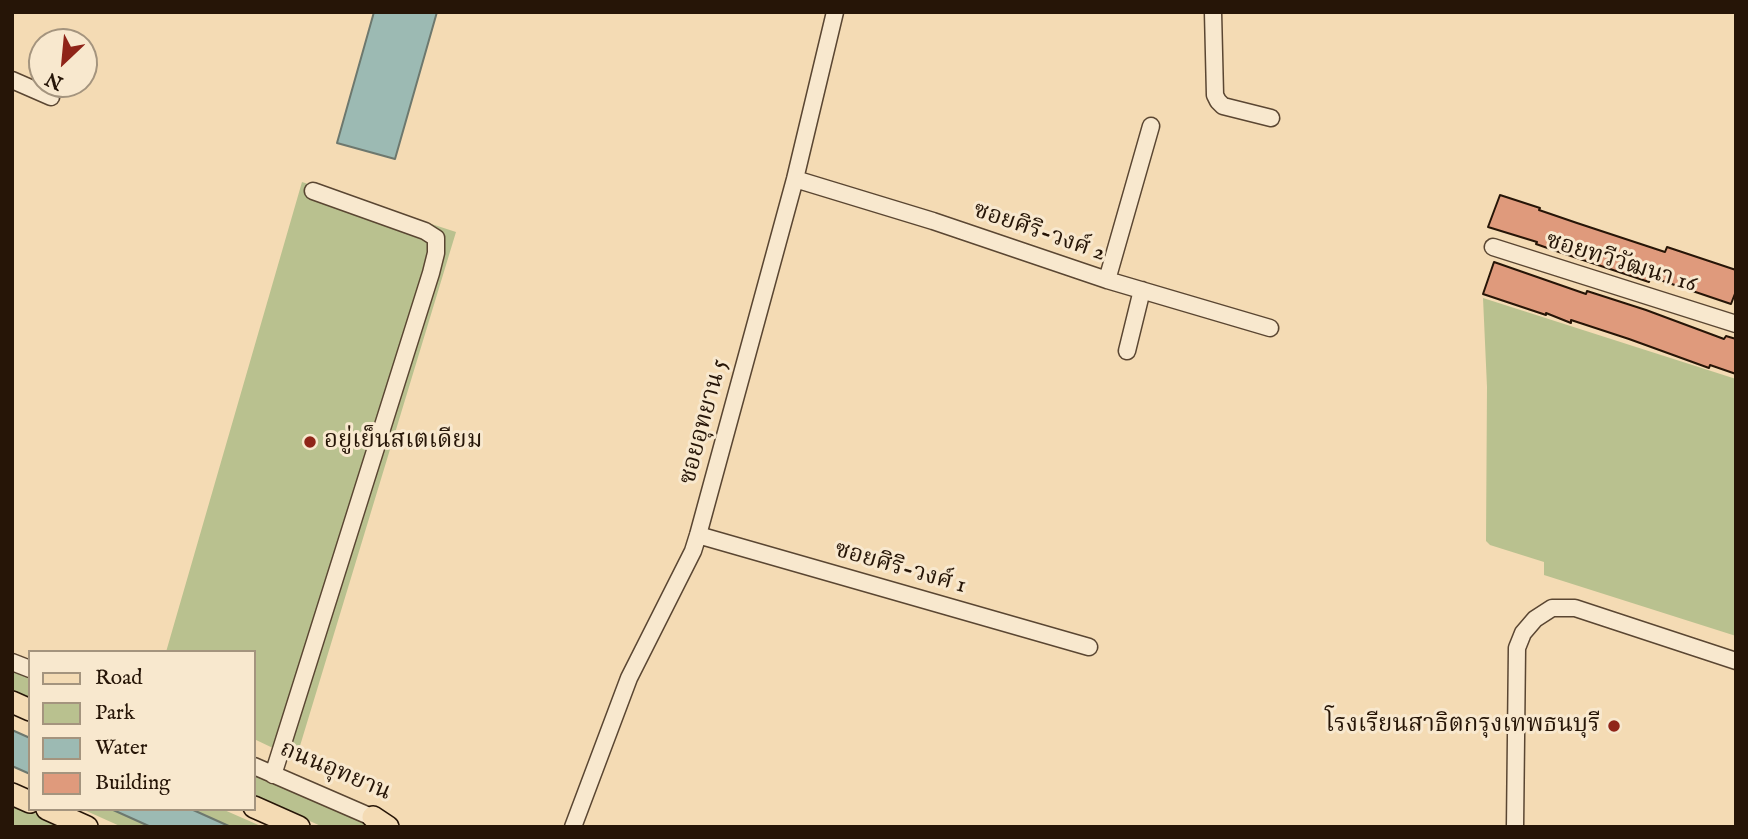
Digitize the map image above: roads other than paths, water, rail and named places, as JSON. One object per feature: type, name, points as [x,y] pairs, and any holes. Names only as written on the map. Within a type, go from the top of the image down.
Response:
[{"type":"main road","points":[[12,702],[28,709]]},
{"type":"main road","points":[[12,794],[28,801]]},
{"type":"main road","points":[[256,808],[299,827]]},
{"type":"main road","points":[[51,811],[87,827]]},
{"type":"street","name":"ซอยอุทยาน 5","points":[[573,827],[629,678],[693,551],[795,179],[835,12]]},
{"type":"street","points":[[1213,12],[1215,95],[1218,102],[1223,106],[1271,118]]},
{"type":"street","points":[[1107,280],[1150,126]]},
{"type":"street","name":"ซอยศิริ-วงศ์ 2","points":[[795,179],[933,221],[1107,280],[1270,328]]},
{"type":"street","points":[[273,775],[436,253],[436,237],[425,230],[313,191]]},
{"type":"street","name":"ซอยทวีวัฒนา 16","points":[[1493,247],[1736,324]]},
{"type":"street","points":[[1127,351],[1142,290]]},
{"type":"street","name":"ซอยศิริ-วงศ์ 1","points":[[698,535],[1089,647]]},
{"type":"street","points":[[1515,827],[1517,648],[1523,634],[1535,619],[1552,608],[1575,608],[1736,661]]},
{"type":"street","name":"ถนนอุทยาน","points":[[256,767],[395,827]]},
{"type":"water","points":[[374,12],[437,12],[395,159],[337,143]]},
{"type":"water","points":[[12,730],[28,737],[28,773],[12,766]]},
{"type":"water","points":[[115,811],[195,811],[231,827],[151,827]]},
{"type":"place","name":"อยู่เย็นสเตเดียม","points":[[310,442]]},
{"type":"place","name":"โรงเรียนสาธิตกรุงเทพธนบุรี","points":[[1614,726]]}]
